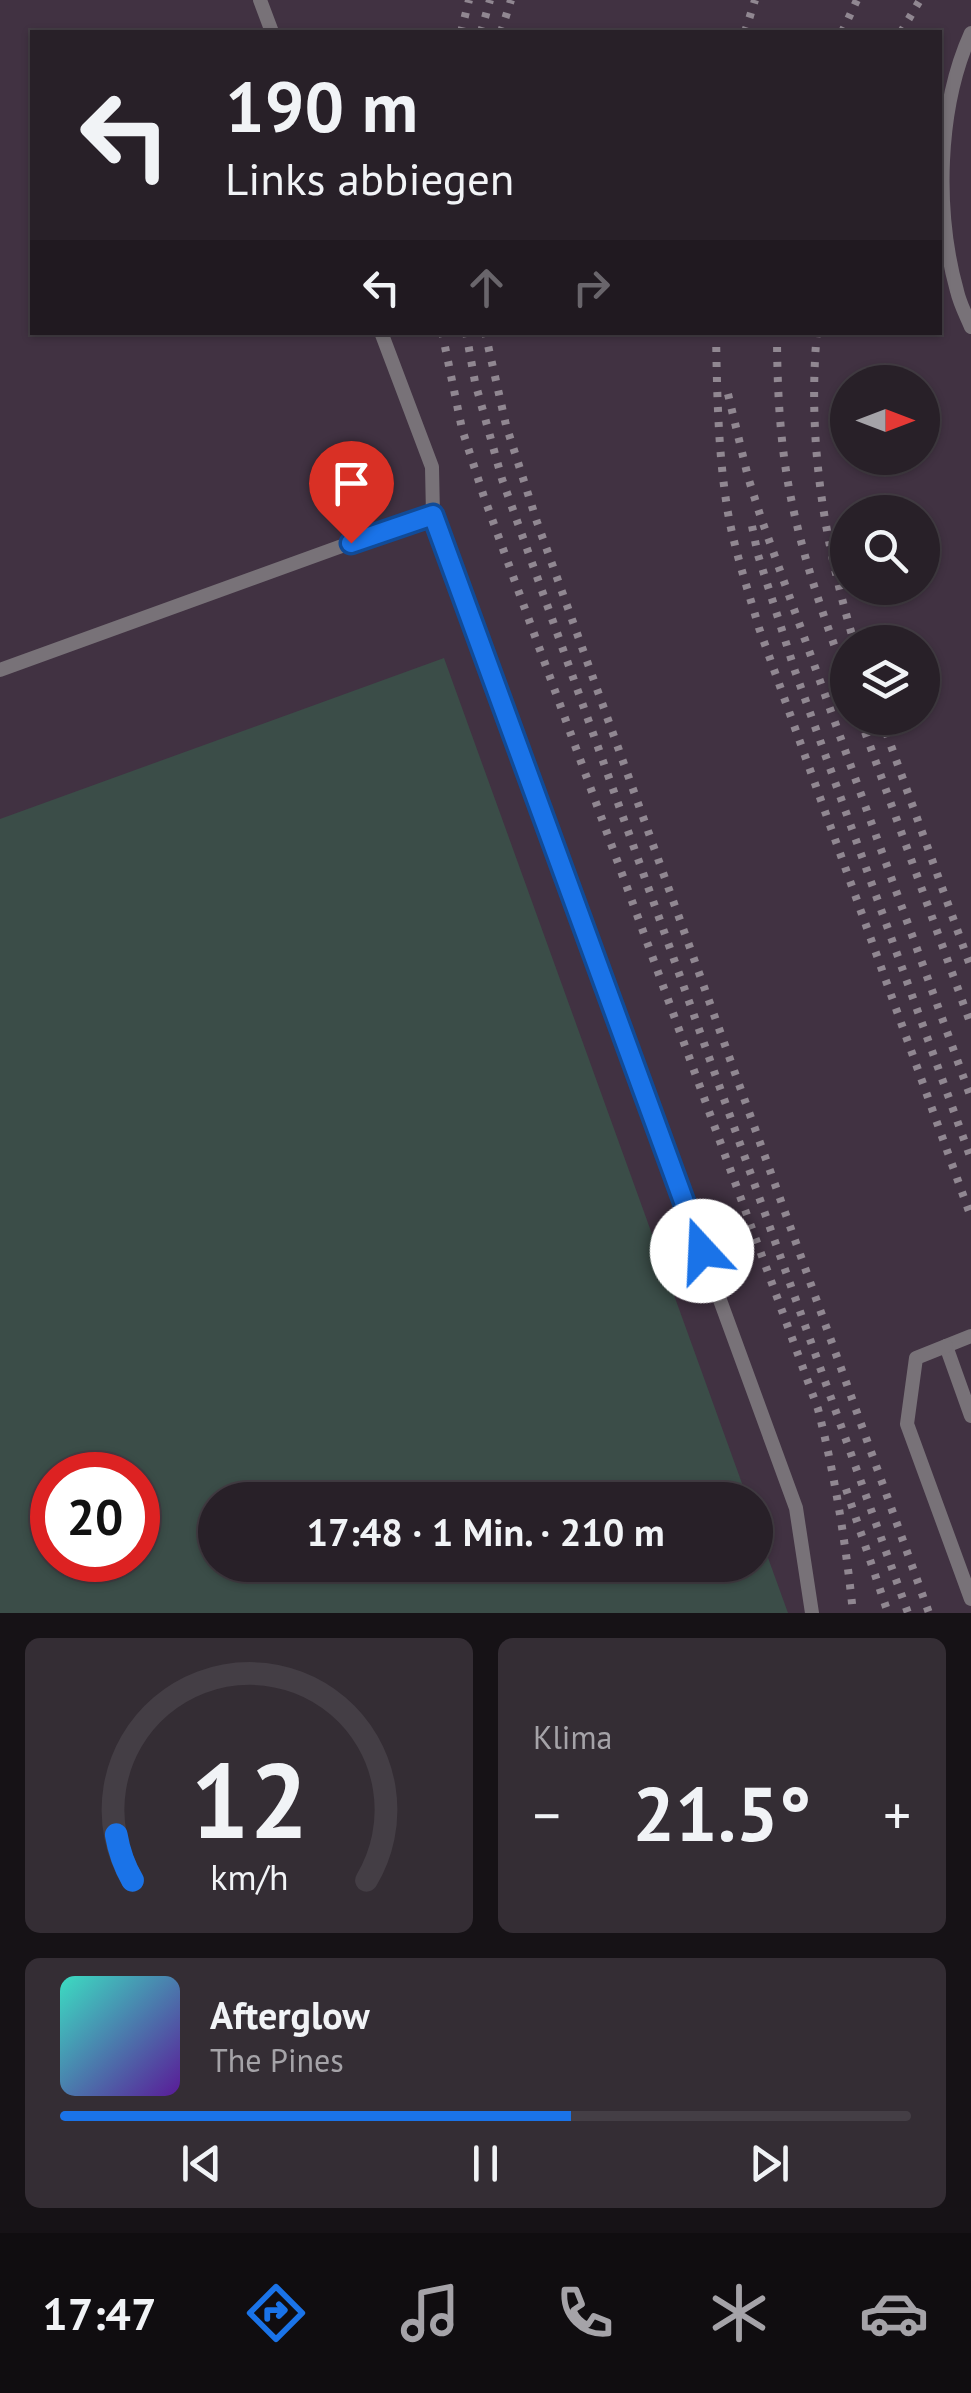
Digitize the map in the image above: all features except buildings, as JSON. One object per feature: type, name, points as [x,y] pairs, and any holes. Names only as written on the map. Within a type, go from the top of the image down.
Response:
[{"type":"lane","points":[[260,0],[271,30]]},
{"type":"lane","points":[[971,33],[948,108],[943,188],[946,238],[957,293],[971,327]]},
{"type":"lane","points":[[383,335],[432,468],[433,515],[796,1508],[812,1613]]},
{"type":"lane","points":[[0,670],[433,515]]},
{"type":"lane","points":[[971,1336],[916,1358],[907,1424],[971,1599]]},
{"type":"lane","points":[[946,1346],[971,1416]]},
{"type":"shaded area","points":[[0,0],[971,0],[971,1613],[0,1613]]},
{"type":"railway","points":[[462,30],[469,0]]},
{"type":"railway","points":[[482,30],[490,0]]},
{"type":"railway","points":[[502,30],[511,0]]},
{"type":"railway","points":[[746,30],[755,0]]},
{"type":"railway","points":[[843,30],[857,0]]},
{"type":"railway","points":[[902,30],[920,0]]},
{"type":"railway","points":[[443,335],[462,429],[484,497],[818,1409],[839,1510],[853,1613]]},
{"type":"railway","points":[[467,335],[475,382],[502,479],[908,1613]]},
{"type":"railway","points":[[486,335],[506,425],[537,522],[929,1613]]},
{"type":"railway","points":[[716,335],[722,468],[742,571],[759,628],[971,1217]]},
{"type":"railway","points":[[777,335],[780,418],[792,503],[830,631]]},
{"type":"railway","points":[[817,335],[814,412],[820,489],[850,625]]},
{"type":"railway","points":[[728,394],[761,518],[971,1098]]},
{"type":"railway","points":[[752,526],[795,671],[971,1159]]},
{"type":"railway","points":[[866,735],[971,1025]]},
{"type":"railway","points":[[887,735],[971,968]]},
{"type":"railway","points":[[846,1489],[888,1613]]},
{"type":"route","points":[[351,543],[433,515],[702,1251]]}]
